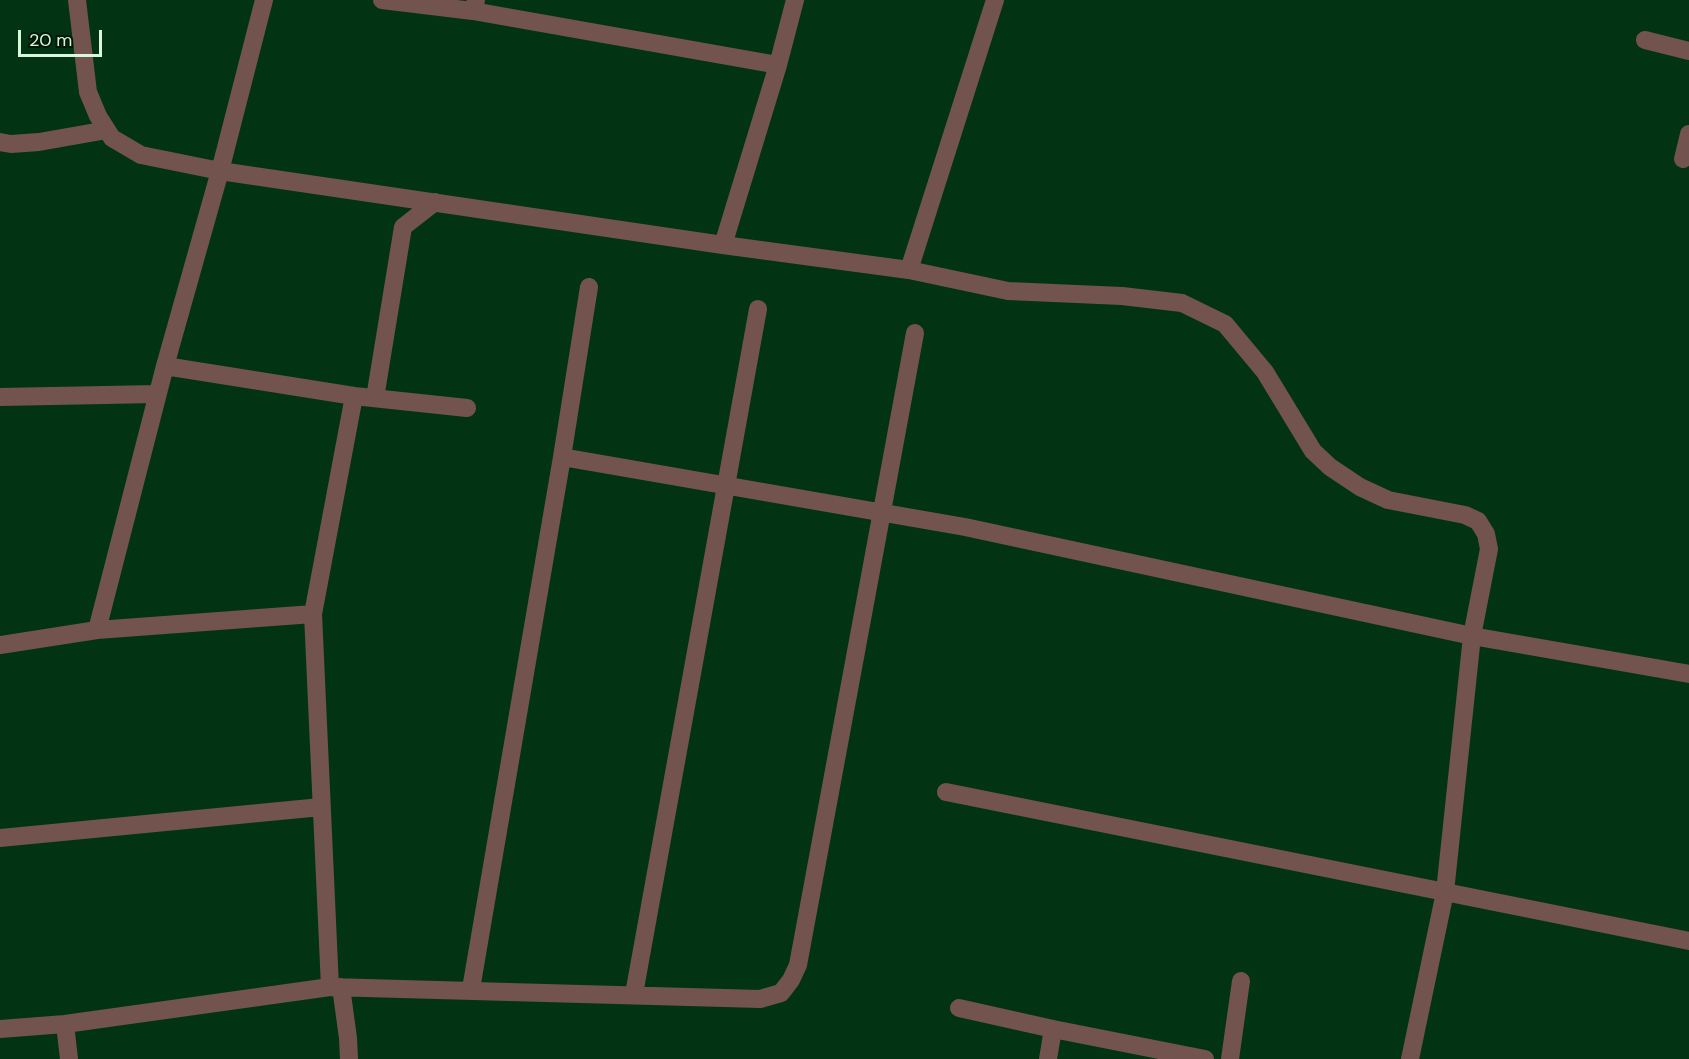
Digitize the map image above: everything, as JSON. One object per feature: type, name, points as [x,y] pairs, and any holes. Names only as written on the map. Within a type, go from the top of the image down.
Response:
[{"type":"street","points":[[77,0],[88,92],[98,116],[112,138],[141,155],[220,171],[909,270],[1008,291],[1122,296],[1182,303],[1225,324],[1265,372],[1313,451],[1330,467],[1360,487],[1389,500],[1465,514],[1478,521],[1486,534],[1489,549],[1472,636],[1445,892],[1410,1059]]},
{"type":"street","points":[[97,630],[157,394],[220,171],[264,0]]},
{"type":"street","points":[[382,0],[474,6],[778,64]]},
{"type":"street","points":[[723,244],[778,64],[795,0]]},
{"type":"street","points":[[909,270],[995,0]]},
{"type":"street","points":[[1645,40],[1689,51]]},
{"type":"street","points":[[0,142],[11,144],[39,142],[107,130]]},
{"type":"street","points":[[1683,159],[1689,134]]},
{"type":"street","points":[[375,398],[403,227],[435,202]]},
{"type":"street","points":[[471,989],[589,288]]},
{"type":"street","points":[[634,994],[758,309]]},
{"type":"street","points":[[0,1029],[65,1024],[335,987],[471,989],[760,999],[781,993],[792,980],[798,965],[915,333]]},
{"type":"street","points":[[165,366],[354,396],[467,408]]},
{"type":"street","points":[[0,397],[157,394]]},
{"type":"street","points":[[349,1059],[348,1038],[335,987],[321,807],[313,614],[354,396]]},
{"type":"street","points":[[562,457],[965,527],[1472,636],[1689,674]]},
{"type":"street","points":[[0,645],[97,630],[313,614]]},
{"type":"street","points":[[946,792],[1689,941]]},
{"type":"street","points":[[0,838],[321,807]]},
{"type":"street","points":[[1230,1059],[1241,981]]},
{"type":"street","points":[[959,1008],[1205,1059]]},
{"type":"street","points":[[65,1024],[69,1059]]},
{"type":"street","points":[[1048,1059],[1053,1029]]}]
